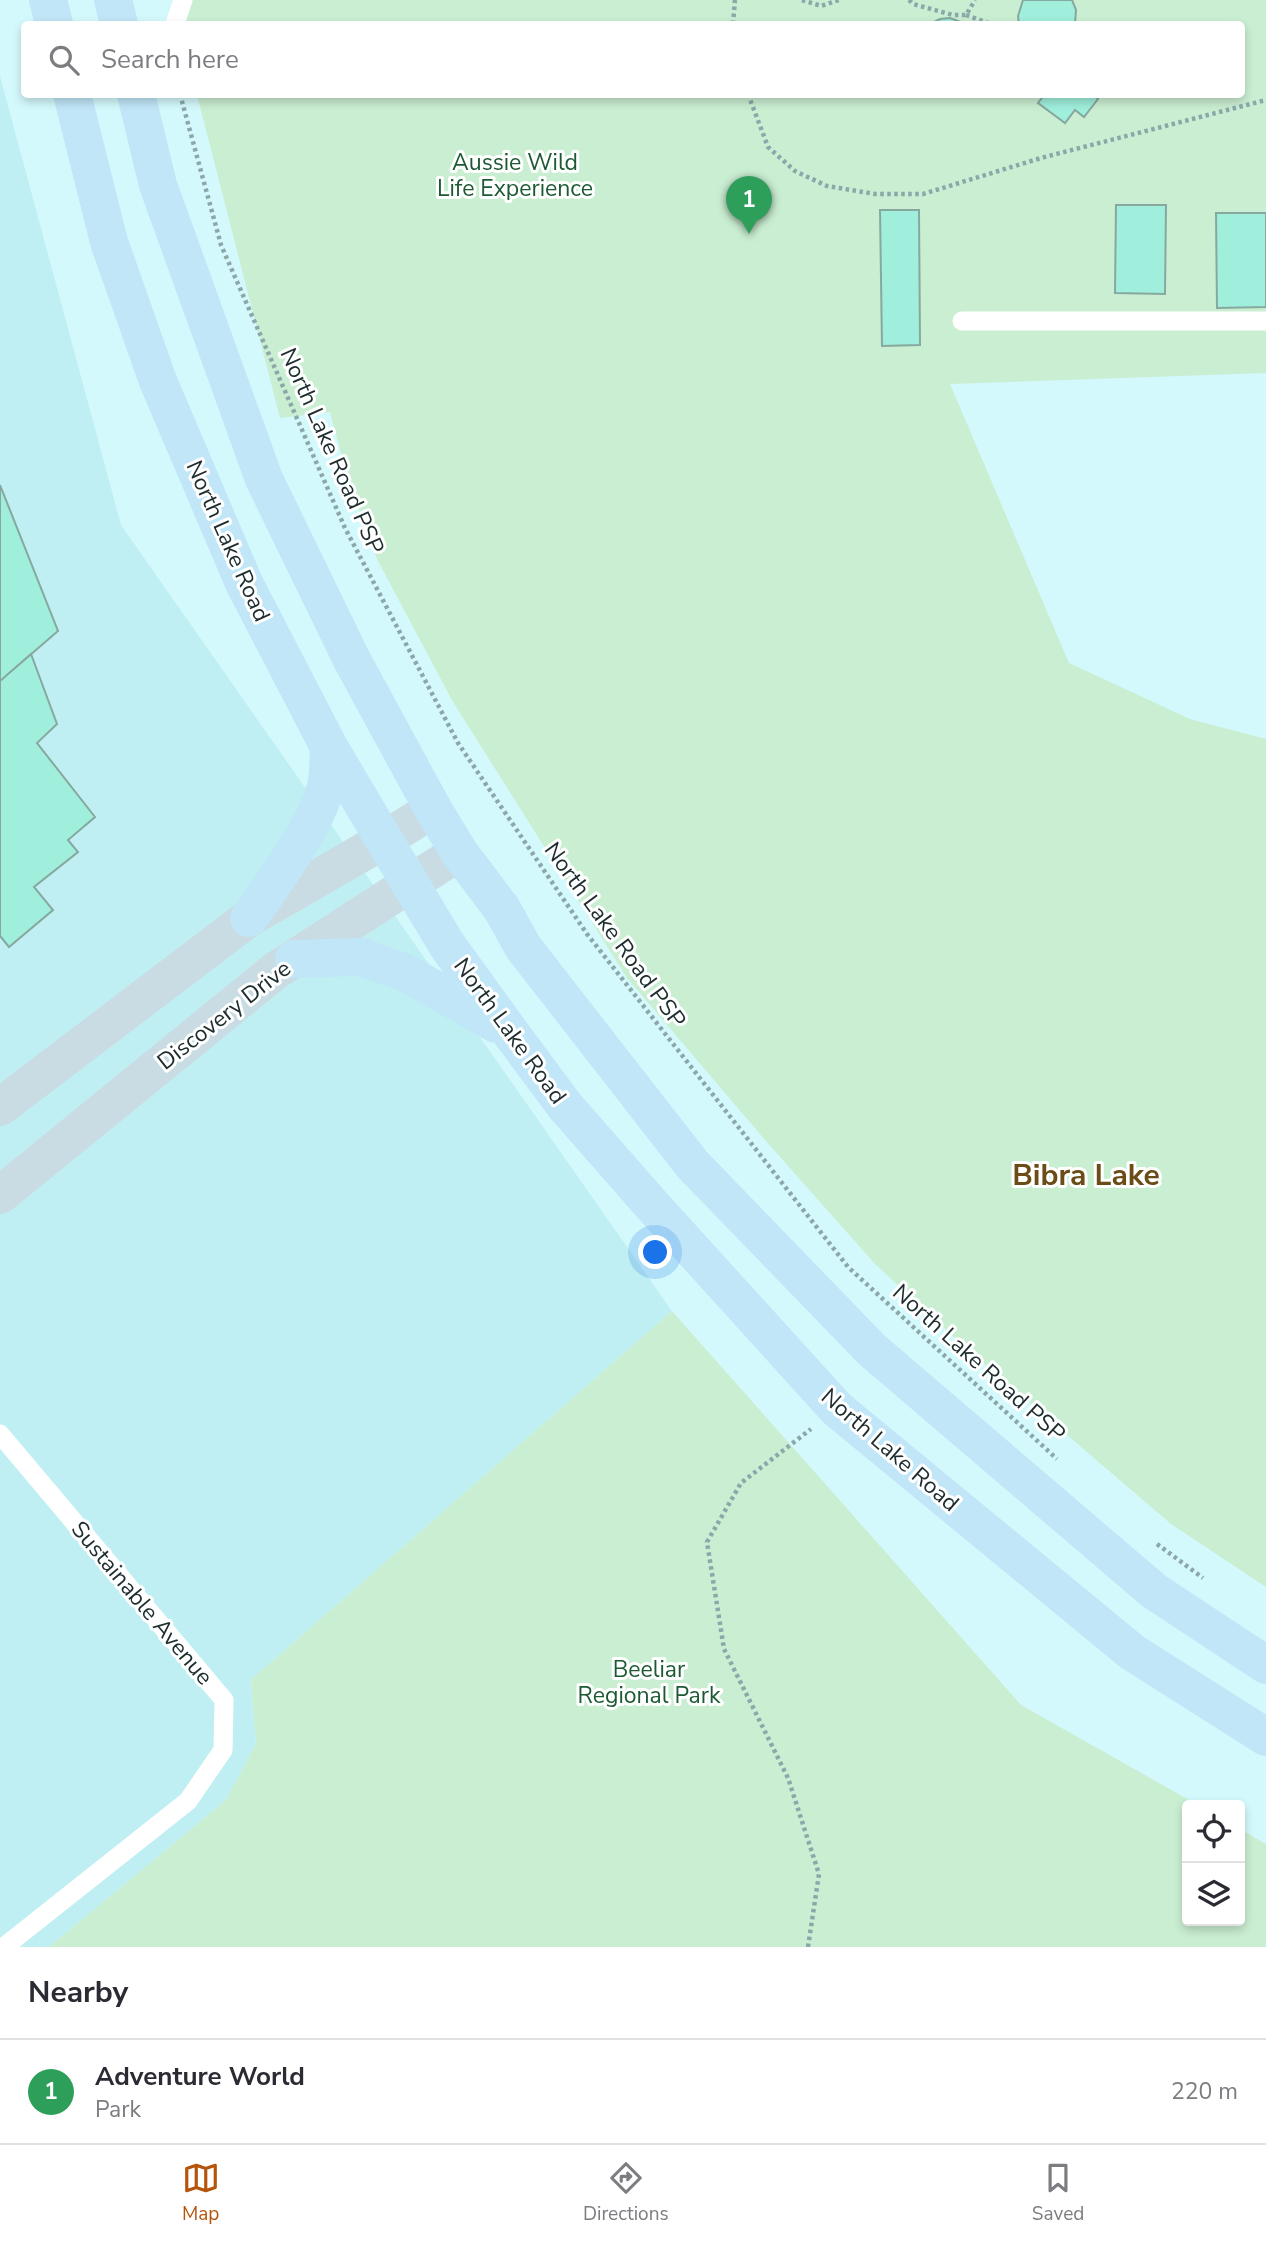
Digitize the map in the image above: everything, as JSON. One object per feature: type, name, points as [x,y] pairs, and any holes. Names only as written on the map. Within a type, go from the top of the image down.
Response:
[{"type":"main road","points":[[48,0],[53,21]]},
{"type":"main road","points":[[113,0],[118,21]]},
{"type":"main road","name":"North Lake Road","points":[[73,98],[109,242],[158,381],[244,583],[329,747],[384,841],[446,944],[510,1032],[573,1116],[837,1409],[1132,1652],[1266,1737]]},
{"type":"main road","points":[[145,105],[158,185],[264,480],[352,660],[433,809],[459,852],[502,909],[523,947],[692,1164],[872,1350],[1154,1591],[1266,1665]]},
{"type":"main road","points":[[249,918],[292,853],[319,804],[326,785],[329,747]]},
{"type":"main road","points":[[294,959],[361,957],[439,990],[510,1032]]},
{"type":"street","points":[[0,1107],[249,918],[384,841],[433,809]]},
{"type":"street","name":"Discovery Drive","points":[[0,1195],[275,971],[459,852]]},
{"type":"lane","points":[[176,21],[183,0]]},
{"type":"lane","points":[[962,321],[1266,321]]},
{"type":"lane","name":"Sustainable Avenue","points":[[0,1434],[224,1700],[223,1750],[188,1801],[4,1947]]},
{"type":"path","points":[[733,21],[735,0]]},
{"type":"path","points":[[802,0],[821,6],[839,0]]},
{"type":"path","points":[[909,0],[913,4],[983,21]]},
{"type":"path","points":[[966,15],[975,0]]},
{"type":"path","name":"North Lake Road PSP","points":[[181,98],[227,257],[345,528],[458,743],[587,933],[848,1267],[1062,1462]]},
{"type":"path","points":[[750,98],[768,147],[794,172],[827,186],[875,194],[923,194],[1055,154],[1266,100]]},
{"type":"path","points":[[808,1947],[819,1874],[788,1778],[724,1649],[707,1542],[741,1483],[837,1409]]},
{"type":"path","points":[[1156,1543],[1211,1584]]},
{"type":"shaded area","points":[[0,76],[121,525],[672,1311],[251,1680],[256,1744],[226,1800],[49,1947],[0,1947]]},
{"type":"green space","name":"Aussie Wild Life Experience","points":[[173,0],[1266,0],[1266,373],[950,384],[1069,663],[1190,719],[1266,739],[1266,1587],[1171,1524],[968,1350],[875,1264],[627,978],[453,702],[377,559],[348,480],[330,412],[280,418],[198,98],[1245,98],[1245,21],[179,21]]},
{"type":"green space","name":"Beeliar Regional Park","points":[[672,1311],[1021,1705],[1189,1800],[1182,1800],[1182,1926],[1245,1926],[1245,1832],[1266,1844],[1266,1947],[49,1947],[226,1800],[256,1744],[251,1680]]},
{"type":"building","points":[[1023,0],[1072,0],[1076,10],[1075,21],[1019,21]]},
{"type":"building","points":[[950,18],[958,21],[936,21]]},
{"type":"building","points":[[1042,98],[1098,99],[1084,117],[1075,110],[1065,123],[1038,103]]},
{"type":"building","points":[[1116,205],[1166,205],[1165,294],[1115,293]]},
{"type":"building","points":[[880,210],[919,210],[920,345],[882,346]]},
{"type":"building","points":[[1216,213],[1266,213],[1266,307],[1217,308]]},
{"type":"building","points":[[0,485],[58,631],[0,681]]},
{"type":"building","points":[[31,654],[57,724],[37,743],[95,817],[68,840],[78,852],[34,887],[53,910],[9,947],[0,936],[0,681]]},
{"type":"place","name":"Adventure World","points":[[749,234]]},
{"type":"district","name":"Bibra Lake","points":[[1086,1175]]}]
